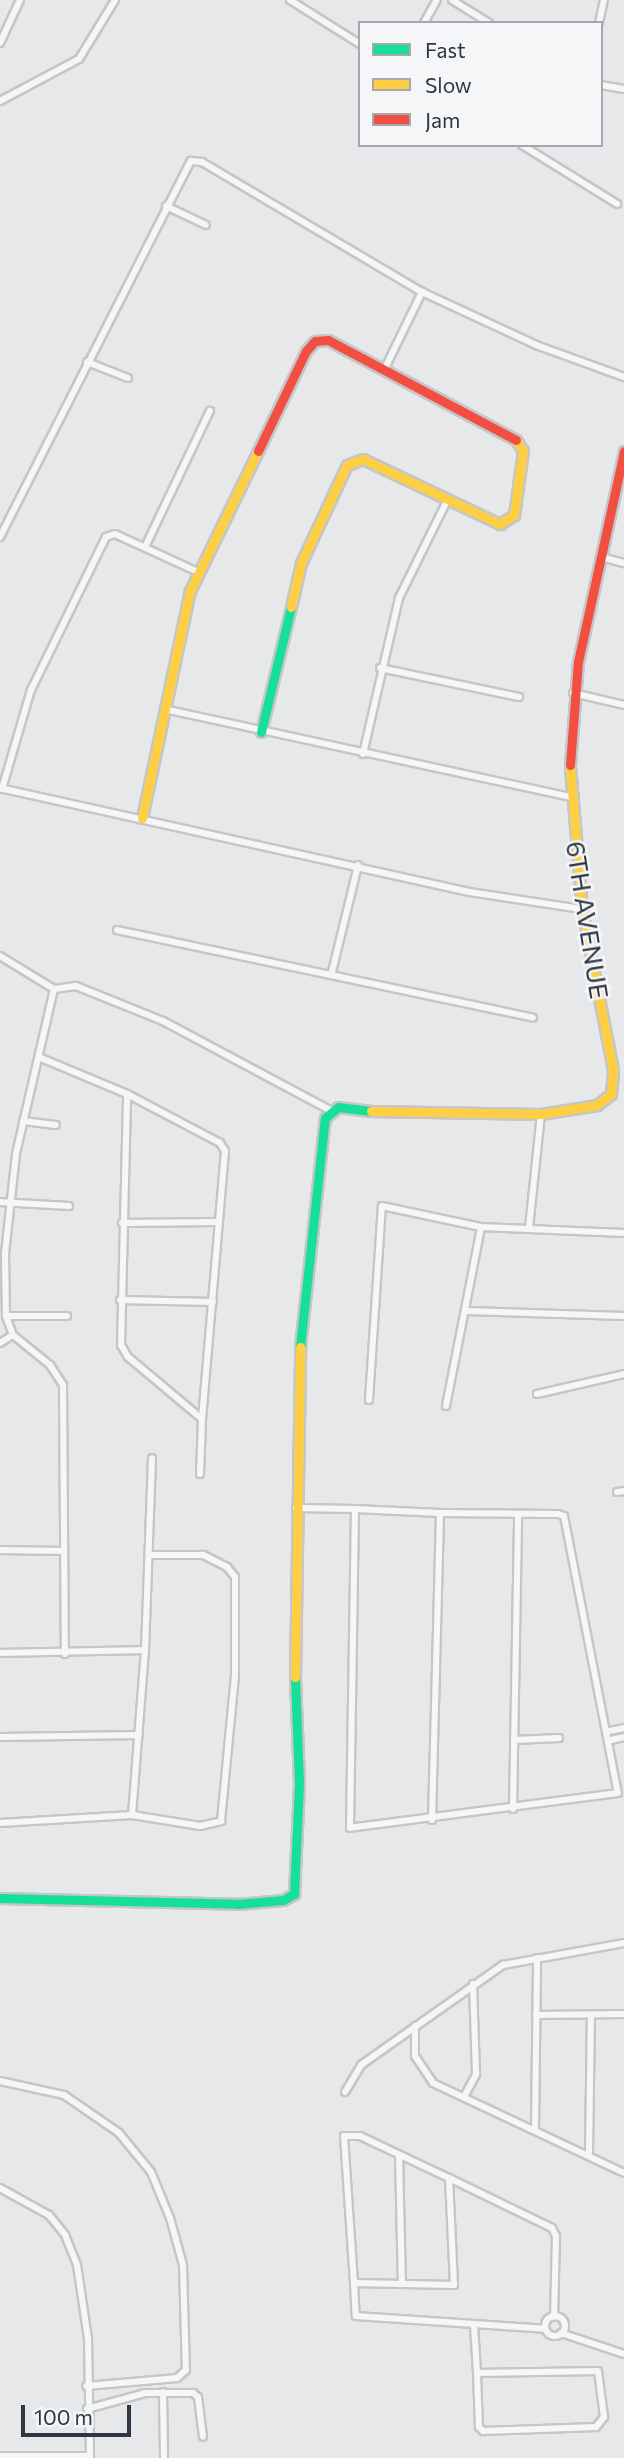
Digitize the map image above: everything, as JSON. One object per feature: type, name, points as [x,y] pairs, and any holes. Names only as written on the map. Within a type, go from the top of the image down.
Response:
[{"type":"street","points":[[0,43],[20,0]]},
{"type":"street","points":[[0,101],[79,59],[115,0]]},
{"type":"street","points":[[290,0],[358,43]]},
{"type":"street","points":[[425,21],[437,0]]},
{"type":"street","points":[[452,0],[486,21]]},
{"type":"street","points":[[600,21],[604,0]]},
{"type":"street","points":[[603,85],[624,89]]},
{"type":"street","points":[[525,147],[617,204]]},
{"type":"street","points":[[0,537],[187,165],[202,162],[422,292],[537,345],[624,377]]},
{"type":"street","points":[[166,205],[206,225]]},
{"type":"street","points":[[385,368],[422,292]]},
{"type":"street","points":[[142,818],[177,636],[198,572],[310,345],[328,340],[519,440],[523,451],[520,483],[510,521],[493,523],[372,462],[354,460],[347,465],[301,563],[261,732]]},
{"type":"street","points":[[87,362],[128,379]]},
{"type":"street","points":[[145,547],[210,411]]},
{"type":"street","name":"6TH AVENUE","points":[[54,989],[76,986],[163,1021],[330,1110],[541,1114],[605,1102],[613,1086],[582,909],[570,797],[573,694],[624,451]]},
{"type":"street","points":[[363,754],[380,668],[399,598],[447,501]]},
{"type":"street","points":[[198,572],[115,534],[106,537],[31,690],[1,788],[358,865],[469,892],[582,909]]},
{"type":"street","points":[[601,557],[624,563]]},
{"type":"street","points":[[380,668],[519,697]]},
{"type":"street","points":[[573,694],[624,705]]},
{"type":"street","points":[[164,709],[570,797]]},
{"type":"street","points":[[332,972],[358,865]]},
{"type":"street","points":[[117,930],[332,972],[533,1018]]},
{"type":"street","points":[[0,956],[54,989],[41,1058],[23,1121],[9,1202],[6,1317],[13,1335],[50,1365],[62,1385],[65,1654]]},
{"type":"street","points":[[41,1058],[127,1094],[220,1143],[225,1160],[217,1222],[200,1474]]},
{"type":"street","points":[[127,1094],[120,1300],[123,1351],[202,1419]]},
{"type":"street","points":[[0,1898],[238,1904],[274,1902],[294,1894],[299,1782],[296,1508],[302,1311],[325,1118],[330,1110]]},
{"type":"street","points":[[529,1228],[541,1114]]},
{"type":"street","points":[[23,1121],[56,1125]]},
{"type":"street","points":[[0,1202],[69,1206]]},
{"type":"street","points":[[369,1400],[382,1206],[481,1227],[624,1233]]},
{"type":"street","points":[[122,1223],[217,1222]]},
{"type":"street","points":[[446,1406],[467,1311],[481,1227]]},
{"type":"street","points":[[120,1300],[213,1302]]},
{"type":"street","points":[[467,1311],[624,1316]]},
{"type":"street","points":[[6,1317],[67,1316]]},
{"type":"street","points":[[0,1343],[13,1335]]},
{"type":"street","points":[[537,1394],[624,1374]]},
{"type":"street","points":[[132,1815],[145,1650],[152,1458]]},
{"type":"street","points":[[296,1508],[355,1509],[440,1513],[558,1514],[568,1520],[611,1740],[619,1787],[616,1796],[356,1829],[347,1824],[355,1509]]},
{"type":"street","points":[[432,1820],[440,1513]]},
{"type":"street","points":[[513,1809],[518,1514]]},
{"type":"street","points":[[0,1550],[64,1551]]},
{"type":"street","points":[[0,1823],[132,1815],[200,1826],[221,1821],[235,1676],[235,1577],[227,1567],[203,1555],[149,1555]]},
{"type":"street","points":[[0,1653],[65,1654],[145,1650]]},
{"type":"street","points":[[609,1731],[624,1727]]},
{"type":"street","points":[[0,1737],[139,1735]]},
{"type":"street","points":[[611,1740],[624,1737]]},
{"type":"street","points":[[514,1740],[559,1738]]},
{"type":"street","points":[[345,2092],[361,2065],[503,1965],[624,1943]]},
{"type":"street","points":[[535,2130],[537,1958]]},
{"type":"street","points":[[464,2097],[475,2074],[473,1984]]},
{"type":"street","points":[[537,2015],[624,2014]]},
{"type":"street","points":[[589,2154],[591,2015]]},
{"type":"street","points":[[415,2026],[415,2056],[433,2083],[589,2154],[624,2173]]},
{"type":"street","points":[[0,2081],[64,2095],[119,2133],[151,2172],[170,2218],[187,2303],[186,2370],[177,2378],[86,2386]]},
{"type":"street","points":[[545,2329],[554,2316],[556,2236],[552,2228],[360,2136],[344,2136],[356,2316],[545,2329],[552,2335],[561,2333],[624,2354]]},
{"type":"street","points":[[399,2155],[402,2284]]},
{"type":"street","points":[[354,2283],[454,2285],[449,2178]]},
{"type":"street","points":[[0,2188],[37,2204],[58,2224],[71,2247],[87,2325],[86,2386],[90,2457],[0,2456]]},
{"type":"street","points":[[554,2316],[564,2324],[561,2333]]},
{"type":"street","points":[[474,2325],[477,2373],[483,2431],[596,2427],[604,2417],[598,2371],[477,2373]]},
{"type":"street","points":[[163,2392],[164,2458]]},
{"type":"street","points":[[87,2409],[145,2393],[196,2394],[203,2437]]},
{"type":"traffic: fast","points":[[261,732],[291,607]]},
{"type":"traffic: fast","points":[[300,1347],[325,1118],[338,1107],[371,1111]]},
{"type":"traffic: fast","points":[[0,1898],[238,1904],[283,1900],[294,1894],[299,1782],[295,1677]]},
{"type":"traffic: slow","points":[[291,607],[301,563],[347,465],[363,459],[500,524],[514,515],[523,451],[516,440]]},
{"type":"traffic: slow","points":[[142,818],[190,591],[258,451]]},
{"type":"traffic: slow","points":[[371,1111],[541,1114],[597,1105],[611,1094],[613,1070],[582,909],[570,765]]},
{"type":"traffic: slow","points":[[295,1677],[300,1347]]},
{"type":"traffic: jam","points":[[258,451],[306,351],[315,341],[328,340],[516,440]]},
{"type":"traffic: jam","points":[[570,765],[578,662],[624,451]]}]
